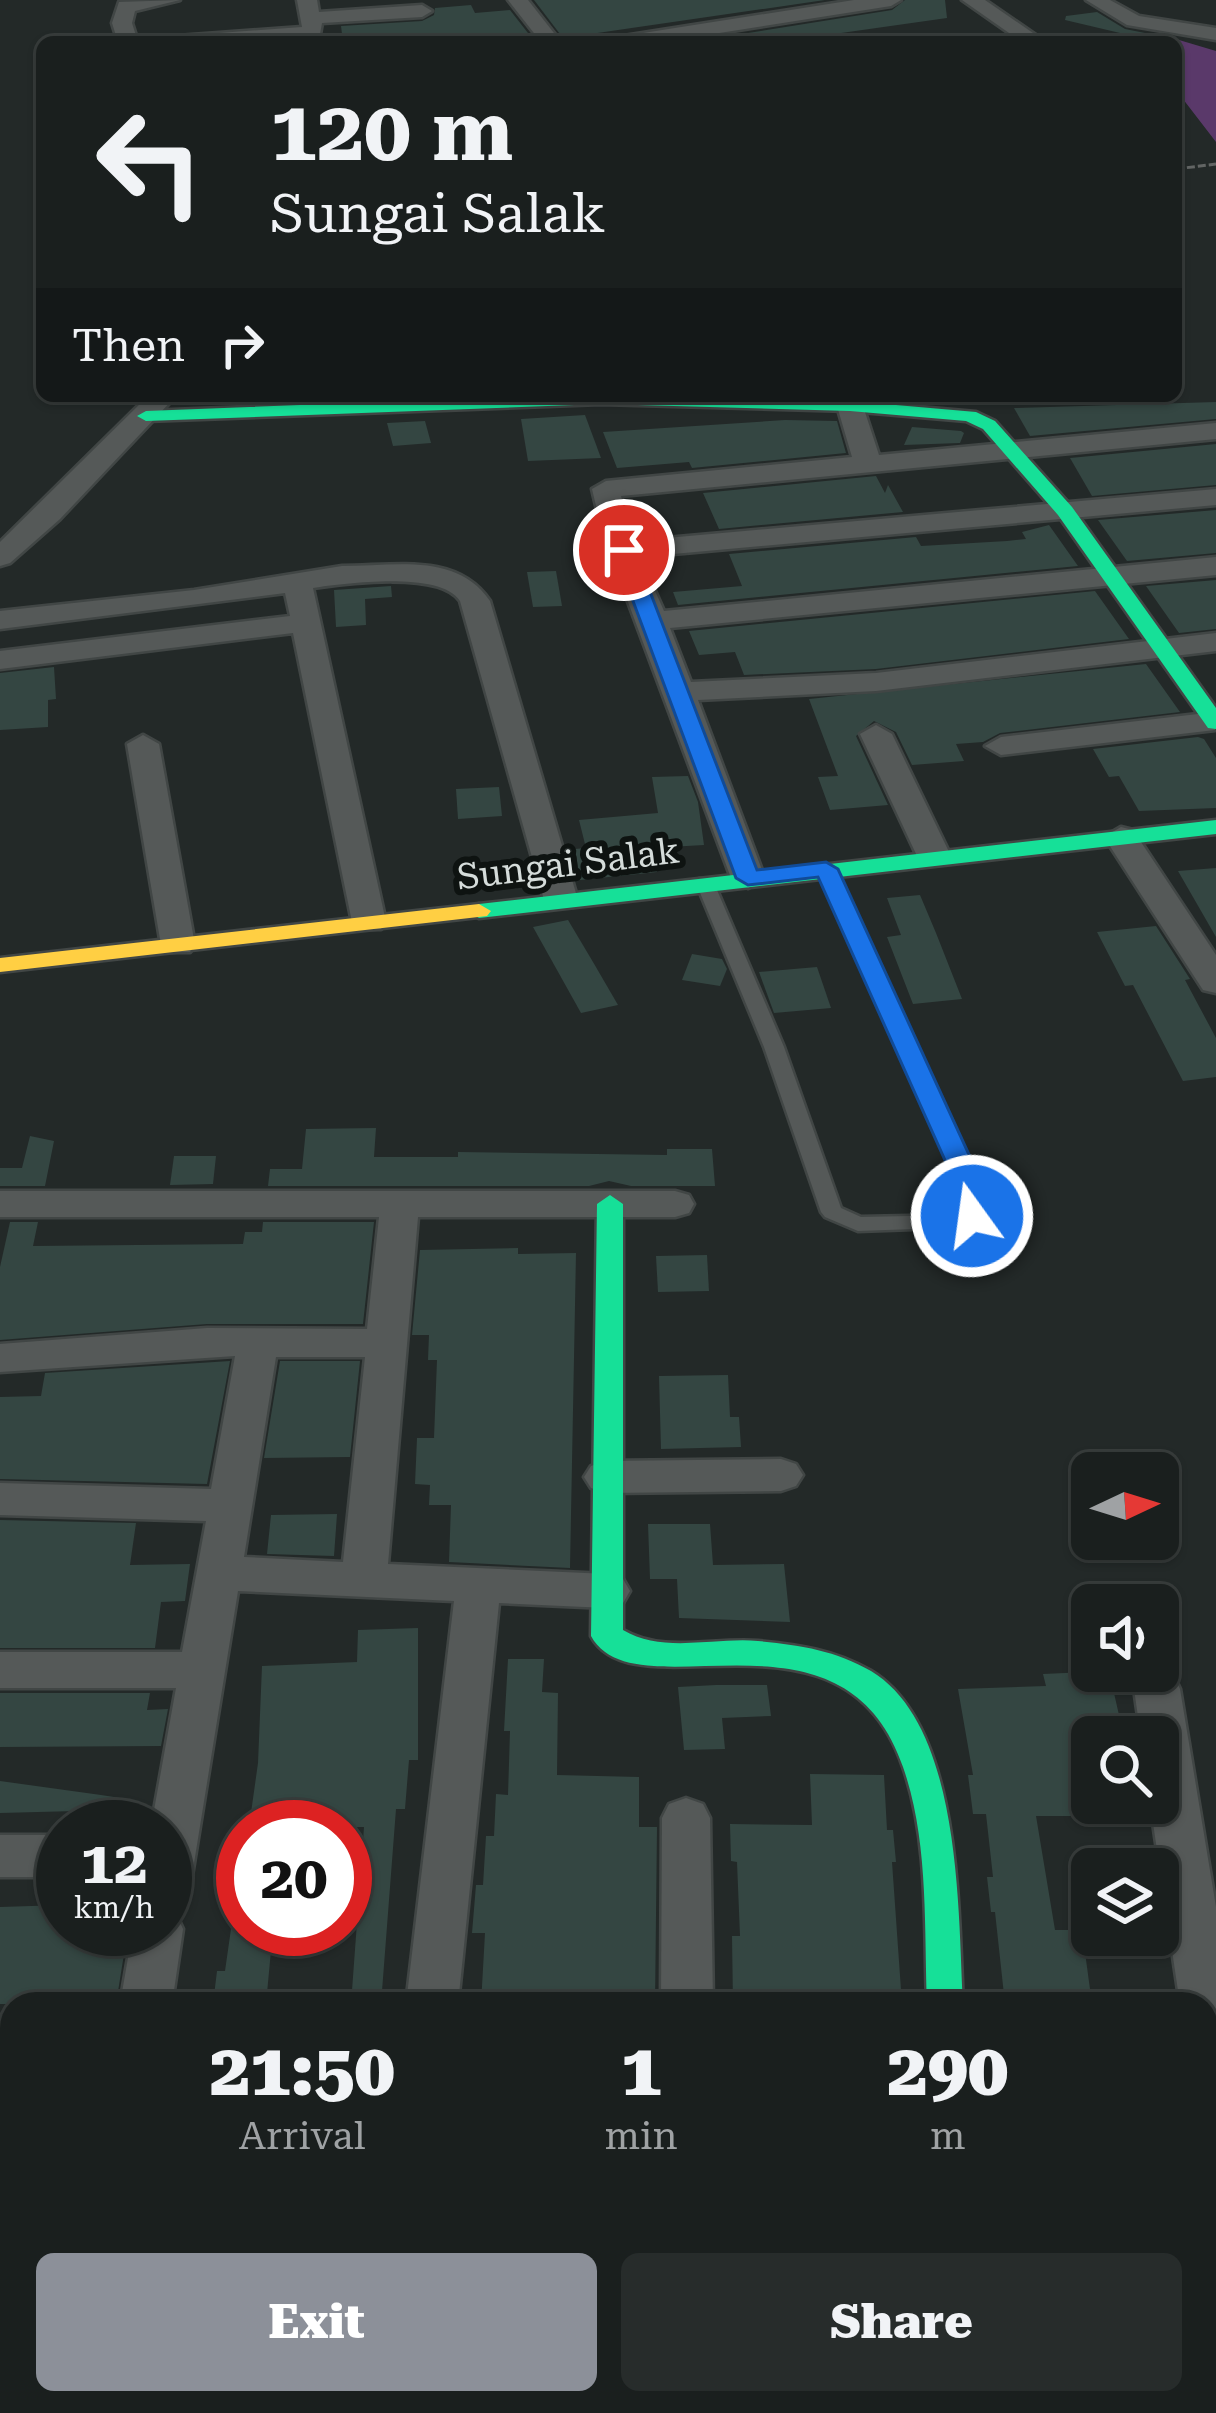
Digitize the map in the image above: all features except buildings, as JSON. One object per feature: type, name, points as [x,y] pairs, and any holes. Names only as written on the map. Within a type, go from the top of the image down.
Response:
[{"type":"street","points":[[126,36],[122,23],[126,6],[170,0]]},
{"type":"street","points":[[518,0],[546,36]]},
{"type":"street","points":[[644,36],[687,23],[782,17],[826,5],[891,0]]},
{"type":"street","points":[[972,0],[1027,36]]},
{"type":"street","points":[[1096,0],[1134,21],[1216,34]]},
{"type":"street","points":[[265,36],[308,33],[313,30],[310,9],[419,6],[432,36]]},
{"type":"street","points":[[782,17],[790,36]]},
{"type":"street","points":[[0,557],[155,406],[410,402]]},
{"type":"street","points":[[708,402],[850,406],[970,416],[989,425],[1065,512],[1108,578],[1216,722]]},
{"type":"street","points":[[850,406],[868,464]]},
{"type":"street","points":[[748,878],[604,493],[613,486],[1216,431]]},
{"type":"street","points":[[624,550],[1216,497]]},
{"type":"street","points":[[652,622],[1216,566]]},
{"type":"street","points":[[0,620],[194,599],[297,580],[432,573],[465,586],[475,601],[561,900]]},
{"type":"street","points":[[297,580],[369,922]]},
{"type":"street","points":[[0,660],[306,623]]},
{"type":"street","points":[[677,692],[875,682],[1216,642]]},
{"type":"street","points":[[1001,746],[1216,722]]},
{"type":"street","points":[[876,734],[934,856]]},
{"type":"street","points":[[143,745],[178,945]]},
{"type":"street","name":"Sungai Salak","points":[[0,965],[1216,827]]},
{"type":"street","points":[[1121,837],[1206,948],[1216,982]]},
{"type":"street","points":[[364,1580],[400,1203]]},
{"type":"street","points":[[0,1204],[675,1204]]},
{"type":"street","points":[[610,1204],[607,1636],[618,1646],[646,1654],[784,1652],[833,1663],[881,1699],[908,1729],[925,1779],[944,1992]]},
{"type":"street","points":[[0,1358],[207,1342],[386,1343]]},
{"type":"street","points":[[179,1800],[258,1343]]},
{"type":"street","points":[[606,1477],[782,1475]]},
{"type":"street","points":[[0,1499],[230,1506]]},
{"type":"street","points":[[219,1573],[607,1591]]},
{"type":"street","points":[[432,1992],[478,1585]]},
{"type":"street","points":[[0,1670],[202,1670]]},
{"type":"street","points":[[1157,1692],[1204,1992]]},
{"type":"street","points":[[686,1818],[687,1992]]},
{"type":"street","points":[[0,1856],[36,1856]]},
{"type":"street","points":[[148,1992],[154,1956]]},
{"type":"lane","points":[[705,883],[773,1047],[832,1212],[858,1223],[963,1222],[972,1216],[974,1196],[826,869]]},
{"type":"path","points":[[1182,168],[1216,164]]},
{"type":"shaded area","points":[[1182,41],[1216,51],[1216,142],[1182,98]]},
{"type":"traffic: fast","points":[[146,416],[521,402]]},
{"type":"traffic: fast","points":[[708,402],[850,406],[970,416],[989,425],[1065,511],[1216,723]]},
{"type":"traffic: fast","points":[[479,911],[1216,827]]},
{"type":"traffic: fast","points":[[610,1204],[607,1636],[654,1654],[742,1652],[812,1659],[863,1682],[898,1719],[920,1767],[933,1823],[944,1992]]},
{"type":"traffic: slow","points":[[0,965],[479,911]]},
{"type":"route","points":[[624,550],[748,878],[826,869],[974,1196],[972,1216]]}]
